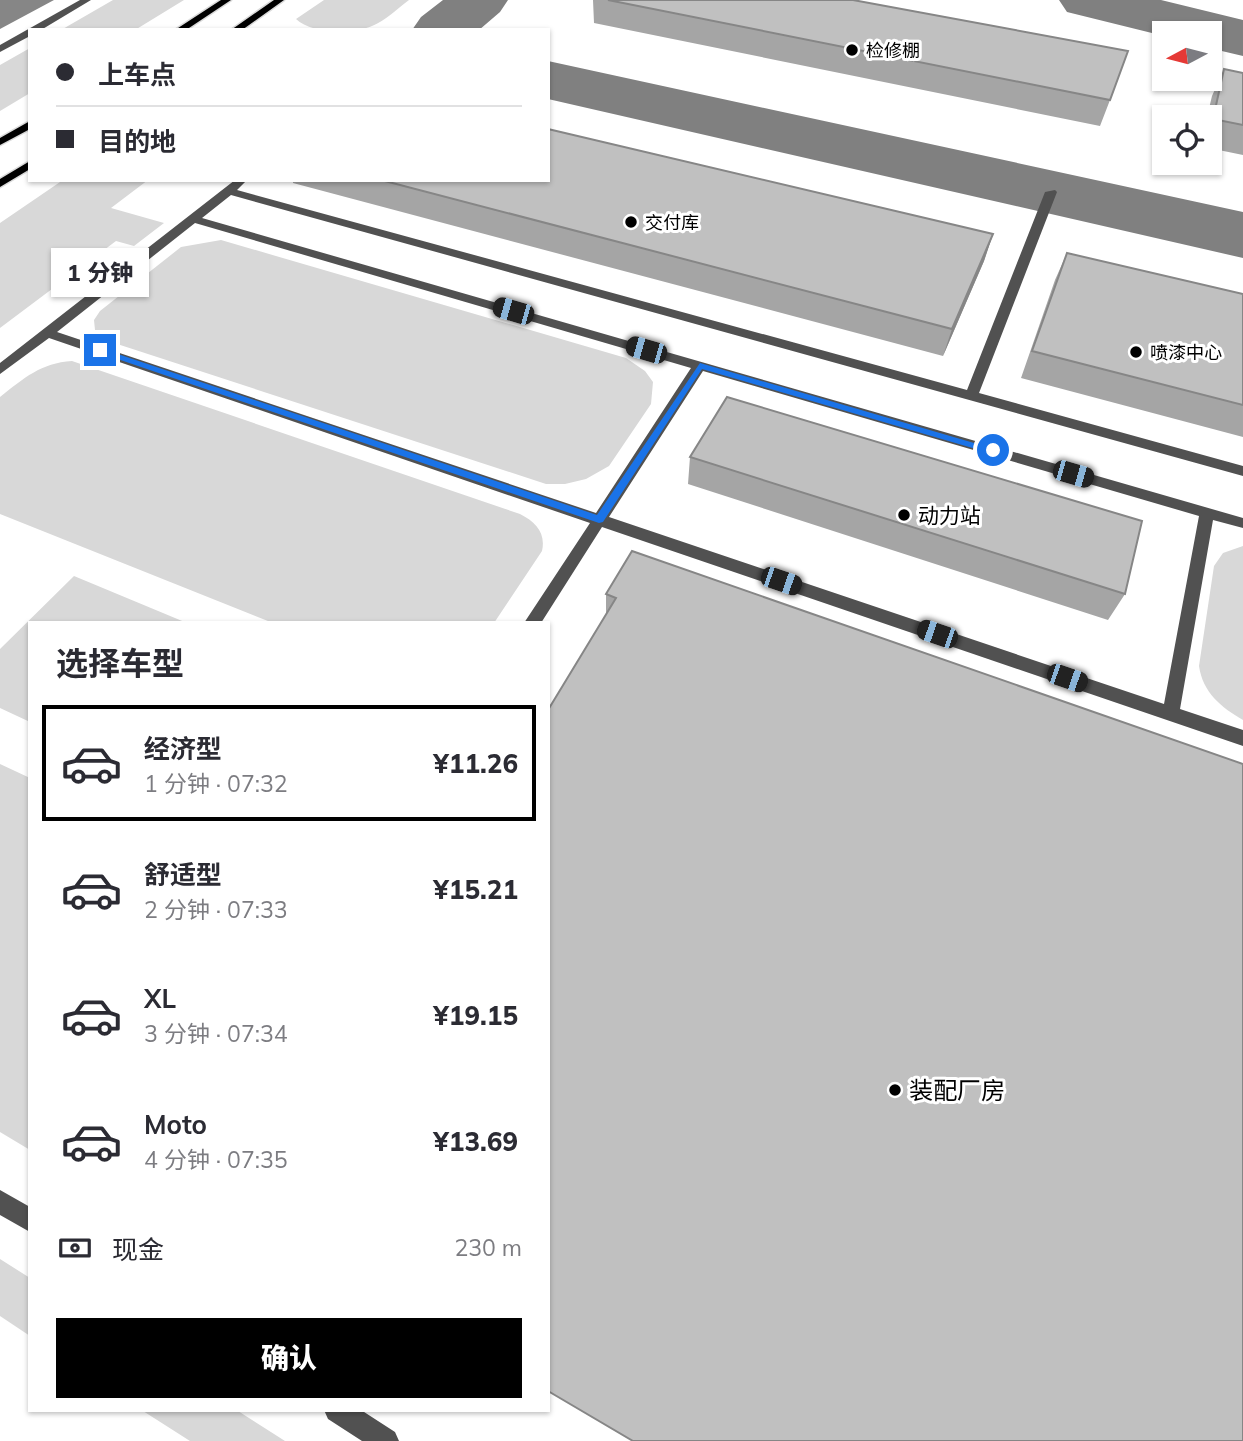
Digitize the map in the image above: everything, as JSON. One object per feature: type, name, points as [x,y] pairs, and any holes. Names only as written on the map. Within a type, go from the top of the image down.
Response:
[{"type":"main road","points":[[182,28],[226,0]]},
{"type":"main road","points":[[240,28],[280,0]]},
{"type":"main road","points":[[0,142],[28,125]]},
{"type":"main road","points":[[0,184],[28,165]]},
{"type":"lane","points":[[38,28],[87,0]]},
{"type":"lane","points":[[0,49],[28,33]]},
{"type":"lane","points":[[0,370],[240,182]]},
{"type":"lane","points":[[229,191],[1243,471]]},
{"type":"lane","points":[[971,396],[1051,192]]},
{"type":"lane","points":[[193,219],[1243,523]]},
{"type":"lane","points":[[47,332],[1243,738]]},
{"type":"lane","points":[[533,621],[700,365]]},
{"type":"lane","points":[[1171,713],[1207,512]]},
{"type":"lane","points":[[0,1202],[28,1219]]},
{"type":"lane","points":[[340,1412],[386,1441]]},
{"type":"shaded area","points":[[113,0],[184,0],[138,28],[64,28]]},
{"type":"shaded area","points":[[324,0],[409,0],[387,18],[367,28],[312,28],[296,19]]},
{"type":"shaded area","points":[[28,49],[28,94],[0,111],[0,65]]},
{"type":"shaded area","points":[[60,182],[145,182],[111,208],[164,223],[134,246],[116,241],[0,328],[0,223]]},
{"type":"shaded area","points":[[221,240],[626,358],[645,371],[653,382],[651,404],[609,466],[586,479],[565,484],[546,484],[108,341],[95,330],[94,320],[100,311],[181,247]]},
{"type":"shaded area","points":[[72,361],[520,514],[531,521],[541,533],[542,551],[495,621],[268,621],[0,514],[0,397],[42,368]]},
{"type":"shaded area","points":[[1243,546],[1243,720],[1227,710],[1209,692],[1199,666],[1214,566],[1223,553]]},
{"type":"shaded area","points":[[74,576],[182,621],[28,621]]},
{"type":"shaded area","points":[[28,621],[28,721],[0,708],[0,649]]},
{"type":"shaded area","points":[[0,764],[28,777],[28,1149],[0,1132]]},
{"type":"shaded area","points":[[0,1259],[28,1277],[28,1335],[0,1316]]},
{"type":"shaded area","points":[[145,1412],[240,1412],[285,1441],[190,1441]]},
{"type":"building","points":[[608,0],[853,0],[1128,51],[1110,100]]},
{"type":"building","points":[[1224,69],[1243,73],[1243,125],[1222,121],[1222,105],[1216,105],[1219,91],[1222,91]]},
{"type":"building","name":"交付库","points":[[550,129],[993,234],[952,329],[389,182],[550,182]]},
{"type":"building","name":"喷漆中心","points":[[1067,253],[1243,294],[1243,405],[1032,351]]},
{"type":"building","points":[[727,397],[1142,521],[1125,594],[690,457]]},
{"type":"building","name":"装配厂房","points":[[632,551],[1243,764],[1243,1441],[633,1441],[550,1392],[550,707],[616,598],[606,594]]},
{"type":"taxiway","points":[[444,28],[479,0]]},
{"type":"taxiway","points":[[1088,0],[1243,38]]},
{"type":"taxiway","points":[[550,80],[1243,235]]},
{"type":"place","name":"检修棚","points":[[852,50]]},
{"type":"place","name":"交付库","points":[[631,222]]},
{"type":"place","name":"喷漆中心","points":[[1136,352]]},
{"type":"place","name":"动力站","points":[[904,515]]},
{"type":"place","name":"装配厂房","points":[[895,1090]]},
{"type":"route","points":[[100,350],[599,520],[700,365],[993,450]]}]
